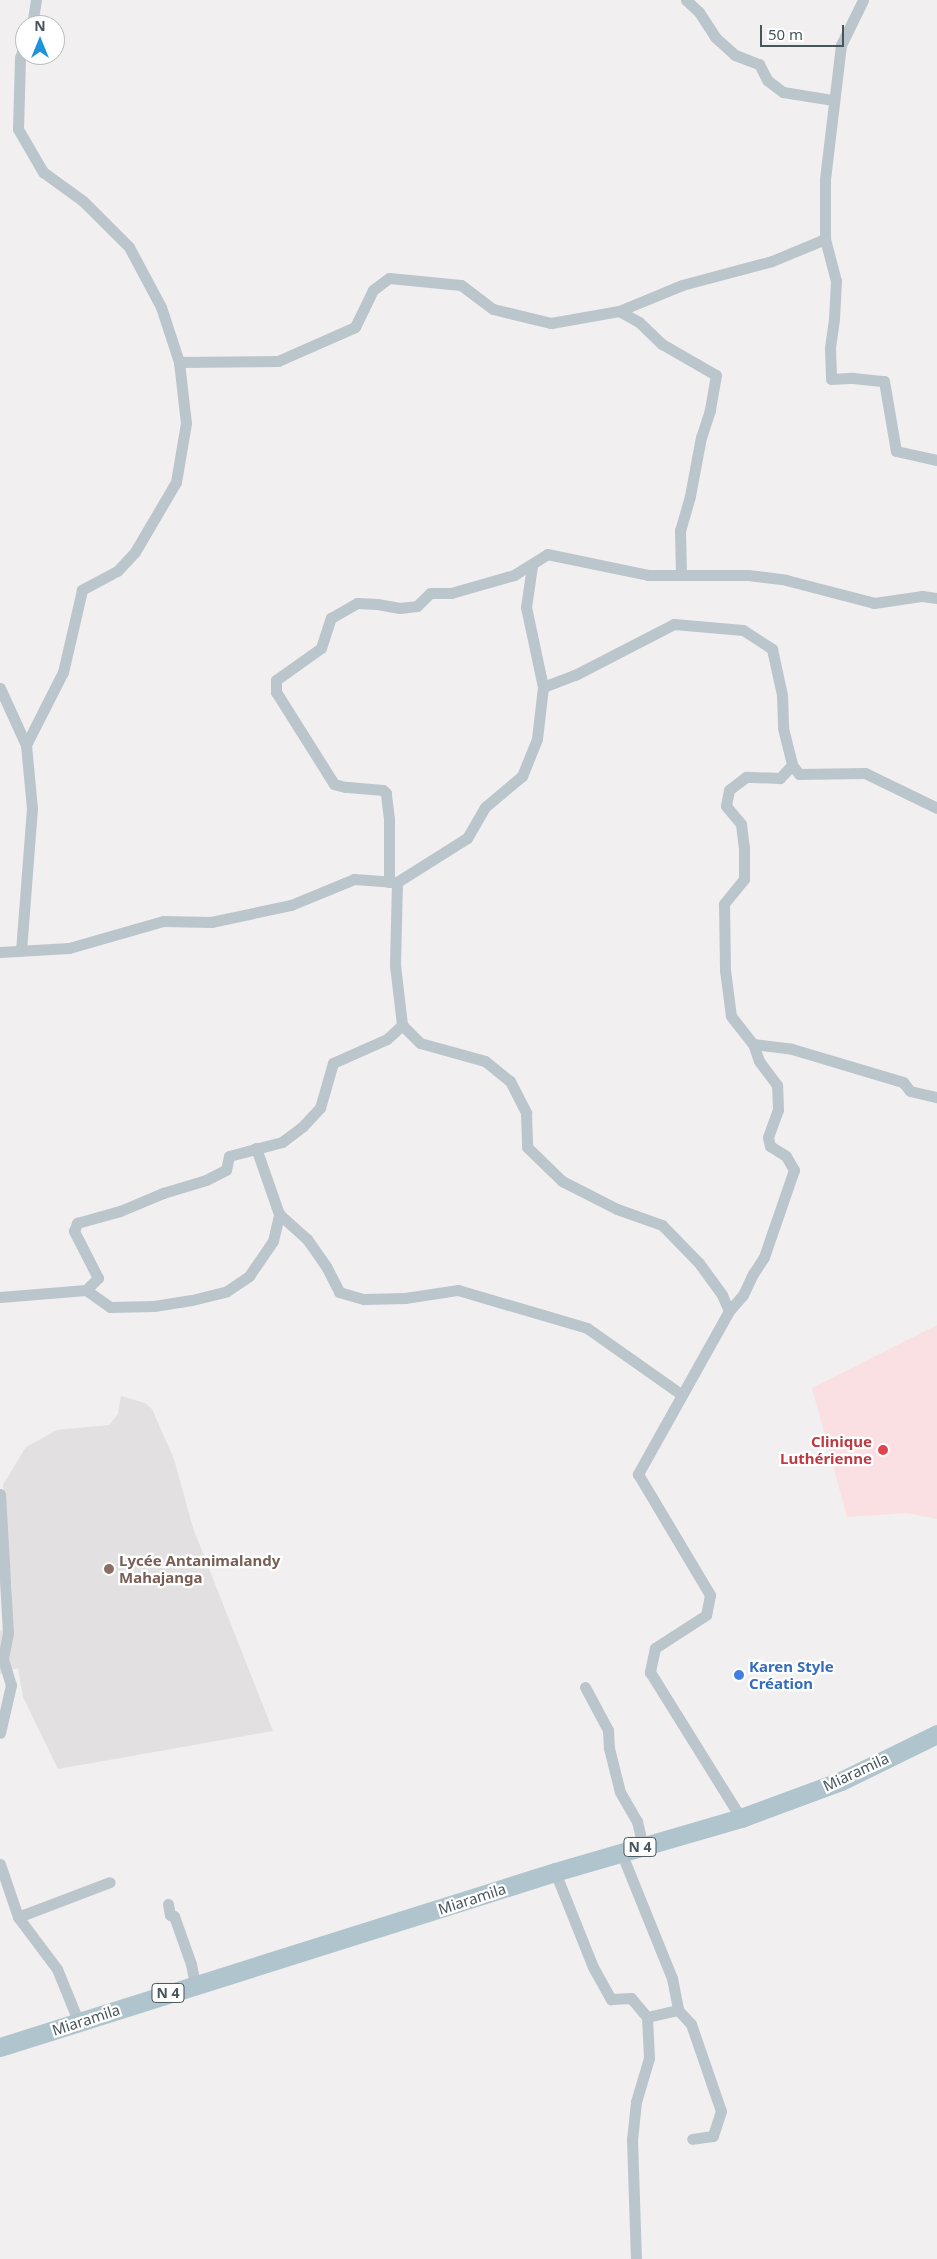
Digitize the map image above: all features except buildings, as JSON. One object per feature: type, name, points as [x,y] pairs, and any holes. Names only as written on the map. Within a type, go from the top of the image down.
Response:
[{"type":"main road","name":"Miaramila","points":[[0,2047],[79,2023],[194,1984],[555,1872],[741,1818],[841,1781],[937,1734]]},
{"type":"street","points":[[34,15],[36,0]]},
{"type":"street","points":[[686,0],[699,12],[715,37],[735,55],[759,64],[767,80],[783,92],[833,100]]},
{"type":"street","points":[[863,0],[841,45],[825,179],[825,239],[836,281],[830,348],[831,379],[853,378],[884,381],[896,451],[937,460]]},
{"type":"street","points":[[20,65],[18,129],[44,172],[83,201],[129,247],[160,307],[179,362],[186,423],[176,482],[135,552],[117,572],[82,590],[63,672],[26,745]]},
{"type":"street","points":[[179,362],[278,361],[355,327],[373,290],[388,278],[461,285],[493,309],[551,323],[618,311],[682,285],[772,261],[825,239]]},
{"type":"street","points":[[618,311],[639,322],[662,344],[716,376],[710,410],[701,437],[690,496],[680,530],[681,574]]},
{"type":"street","points":[[729,1312],[722,1295],[699,1263],[662,1225],[617,1208],[562,1181],[526,1147],[526,1113],[510,1081],[485,1061],[420,1043],[402,1025],[395,965],[393,882],[386,793],[383,790],[344,787],[334,784],[276,692],[276,680],[321,648],[325,640],[330,618],[357,604],[377,604],[400,608],[417,606],[430,593],[458,591],[514,575],[532,566],[547,554],[648,575],[748,575],[786,580],[874,602],[922,596],[937,598]]},
{"type":"street","points":[[0,952],[69,948],[163,921],[211,922],[282,907],[354,879],[393,882],[467,838],[485,807],[522,776],[536,739],[543,687],[526,607],[532,566]]},
{"type":"street","points":[[543,687],[575,675],[674,624],[743,630],[772,649],[782,696],[783,728],[792,765],[800,774],[865,773],[937,808]]},
{"type":"street","points":[[0,688],[26,745],[32,808],[21,951]]},
{"type":"street","points":[[741,1818],[650,1672],[655,1648],[706,1615],[710,1594],[638,1474],[729,1312],[743,1295],[764,1257],[794,1170],[786,1156],[770,1146],[768,1137],[778,1110],[777,1085],[759,1061],[753,1044],[731,1016],[725,970],[724,904],[744,879],[742,824],[726,806],[729,790],[746,777],[780,778],[792,765]]},
{"type":"street","points":[[86,1290],[98,1278],[74,1232],[77,1223],[120,1211],[163,1193],[206,1180],[226,1170],[228,1156],[282,1142],[303,1126],[320,1108],[332,1063],[387,1039],[402,1025]]},
{"type":"street","points":[[753,1044],[792,1049],[903,1082],[910,1091],[937,1097]]},
{"type":"street","points":[[256,1148],[279,1214],[307,1239],[326,1266],[339,1292],[364,1300],[405,1298],[458,1290],[587,1328],[682,1395]]},
{"type":"street","points":[[0,1297],[86,1290],[110,1307],[154,1306],[192,1300],[227,1291],[249,1276],[273,1241],[279,1214]]},
{"type":"street","points":[[0,1494],[8,1633],[3,1659],[11,1685],[0,1734]]},
{"type":"street","points":[[585,1687],[608,1730],[609,1748],[620,1792],[637,1821],[643,1846]]},
{"type":"street","points":[[621,1852],[672,1978],[678,2010],[691,2024],[721,2111],[713,2136],[692,2139]]},
{"type":"street","points":[[0,1864],[18,1917],[56,1969],[79,2023]]},
{"type":"street","points":[[555,1872],[593,1967],[611,1999],[631,1998],[647,2017],[649,2058],[636,2102],[632,2139],[636,2259]]},
{"type":"street","points":[[18,1917],[110,1882]]},
{"type":"street","points":[[168,1904],[170,1915],[174,1916],[191,1964],[194,1984]]},
{"type":"street","points":[[647,2017],[678,2010]]},
{"type":"shaded area","name":"Clinique Luthérienne","points":[[937,1325],[937,1519],[907,1513],[847,1517],[812,1388]]},
{"type":"shaded area","name":"Lycée Antanimalandy Mahajanga","points":[[121,1396],[145,1403],[152,1409],[174,1459],[193,1528],[273,1731],[58,1769],[23,1697],[18,1668],[0,1674],[0,1631],[12,1626],[12,1586],[7,1551],[3,1485],[26,1447],[57,1430],[109,1425],[118,1414]]},
{"type":"place","name":"Clinique Luthérienne","points":[[883,1450]]},
{"type":"place","name":"Lycée Antanimalandy Mahajanga","points":[[109,1569]]},
{"type":"place","name":"Karen Style Création","points":[[739,1675]]}]
